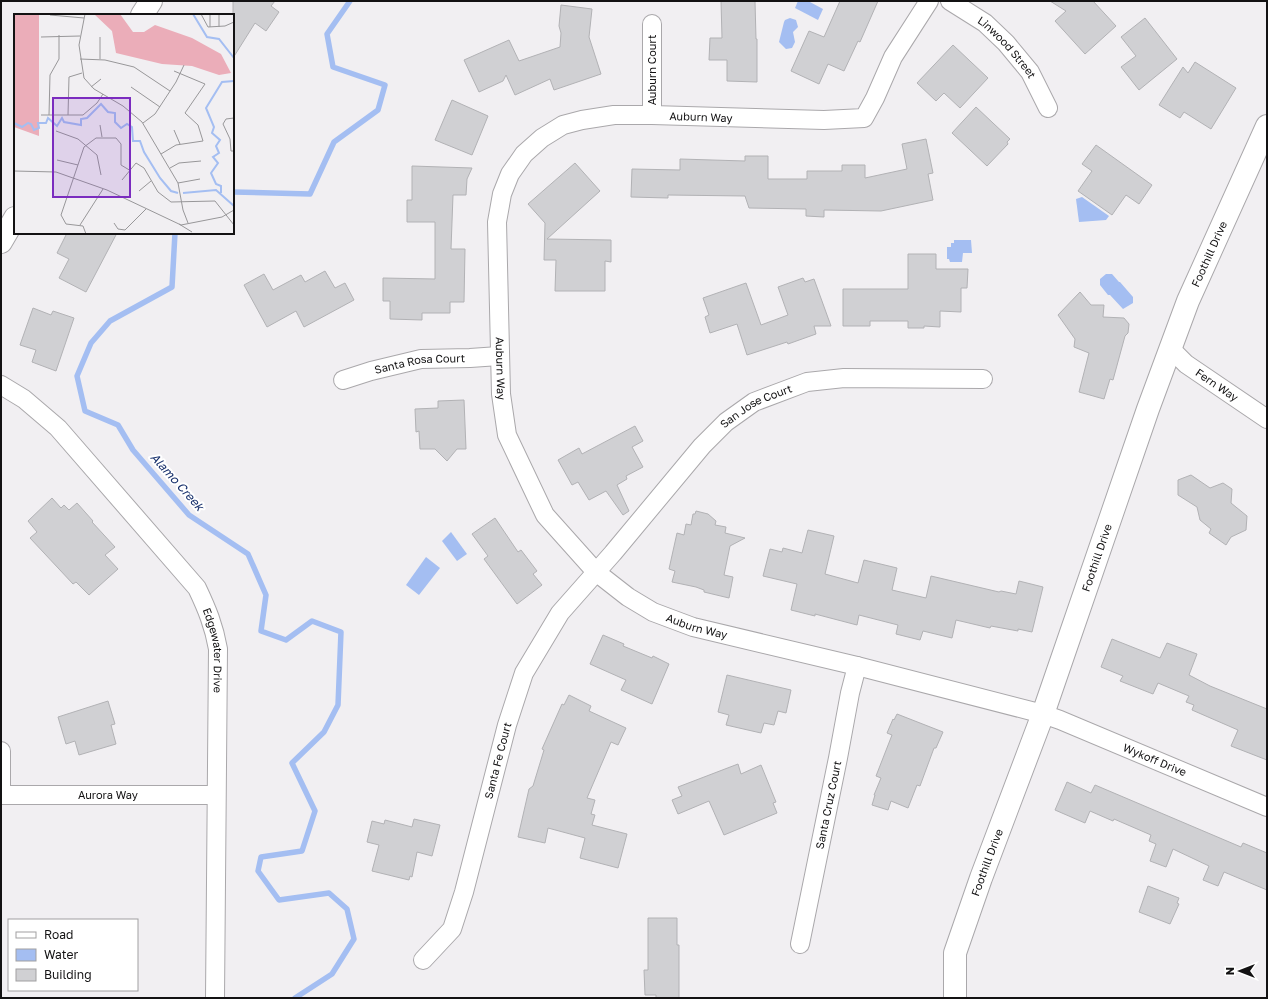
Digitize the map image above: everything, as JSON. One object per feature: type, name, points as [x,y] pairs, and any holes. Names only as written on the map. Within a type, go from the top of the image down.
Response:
[{"type":"street","points":[[143,14],[151,1]]},
{"type":"street","name":"Auburn Way","points":[[929,1],[893,57],[875,98],[864,118],[824,120],[614,115],[582,120],[563,125],[542,138],[528,150],[510,174],[502,194],[497,222],[500,394],[508,435],[545,515],[596,572],[628,597],[653,612],[693,627],[857,666],[1043,714]]},
{"type":"street","name":"Linwood Street","points":[[950,1],[985,23],[1006,43],[1030,72],[1048,108]]},
{"type":"street","name":"Auburn Court","points":[[652,24],[652,115]]},
{"type":"street","name":"Foothill Drive","points":[[955,998],[955,953],[981,878],[1043,714],[1170,348],[1188,301],[1267,126]]},
{"type":"street","points":[[1,242],[14,220]]},
{"type":"street","name":"Fern Way","points":[[1170,348],[1186,364],[1267,418]]},
{"type":"street","name":"Santa Rosa Court","points":[[343,380],[371,371],[421,359],[499,356]]},
{"type":"street","name":"San Jose Court","points":[[596,572],[702,446],[726,422],[754,402],[807,382],[844,378],[983,379]]},
{"type":"street","name":"Edgewater Drive","points":[[1,385],[24,399],[58,428],[197,588],[208,610],[215,631],[218,649],[215,998]]},
{"type":"street","name":"Santa Fe Court","points":[[423,960],[452,929],[464,892],[507,725],[524,673],[560,613],[596,572]]},
{"type":"street","name":"Santa Cruz Court","points":[[800,944],[837,766],[850,694],[857,666]]},
{"type":"street","name":"Wykoff Drive","points":[[1043,714],[1267,807]]},
{"type":"street","points":[[1,751],[1,795]]},
{"type":"street","name":"Aurora Way","points":[[1,795],[216,795]]},
{"type":"water","points":[[798,1],[808,1],[823,9],[818,20],[795,8]]},
{"type":"water","points":[[790,18],[796,20],[798,27],[793,32],[795,42],[792,48],[786,49],[779,42],[784,22]]},
{"type":"water","points":[[1082,197],[1109,216],[1106,220],[1079,222],[1076,199]]},
{"type":"water","points":[[954,240],[971,240],[972,253],[963,253],[962,262],[950,262],[949,259],[947,259],[947,247],[951,247],[951,243],[954,243]]},
{"type":"water","points":[[1106,274],[1112,274],[1120,282],[1133,297],[1133,303],[1123,309],[1110,295],[1108,295],[1100,285],[1100,279]]},
{"type":"water","points":[[451,532],[467,554],[457,561],[442,541]]},
{"type":"water","points":[[426,557],[440,568],[419,595],[406,585]]},
{"type":"building","points":[[233,1],[275,1],[271,6],[279,12],[266,31],[255,23],[234,56]]},
{"type":"building","points":[[721,1],[755,1],[757,82],[727,81],[727,60],[709,60],[710,38],[722,38]]},
{"type":"building","points":[[840,1],[878,1],[860,42],[858,41],[844,71],[828,64],[819,84],[791,71],[809,31],[824,37]]},
{"type":"building","points":[[1050,1],[1093,1],[1116,26],[1085,54],[1055,21],[1066,11]]},
{"type":"building","points":[[561,5],[592,9],[589,37],[601,74],[554,90],[550,79],[515,95],[506,75],[503,81],[479,92],[464,60],[509,40],[519,61],[560,47],[561,33],[559,26]]},
{"type":"building","points":[[1145,18],[1177,59],[1139,90],[1121,67],[1136,56],[1121,37]]},
{"type":"building","points":[[953,45],[988,78],[960,108],[944,93],[936,101],[917,83]]},
{"type":"building","points":[[1195,62],[1236,88],[1211,129],[1184,112],[1180,118],[1159,105],[1183,67],[1188,73]]},
{"type":"building","points":[[452,100],[488,116],[472,155],[435,140]]},
{"type":"building","points":[[976,107],[1010,139],[1007,142],[1008,144],[987,166],[952,133]]},
{"type":"building","points":[[926,139],[933,173],[928,174],[933,200],[881,211],[824,210],[824,217],[806,216],[806,209],[749,208],[745,196],[668,195],[668,198],[631,197],[632,169],[680,170],[680,159],[745,161],[745,156],[768,156],[768,179],[807,179],[807,171],[842,171],[842,165],[865,165],[865,178],[907,169],[902,144]]},
{"type":"building","points":[[1096,145],[1152,185],[1139,204],[1126,195],[1112,215],[1078,191],[1092,171],[1082,164]]},
{"type":"building","points":[[575,163],[600,191],[547,239],[611,240],[611,262],[605,261],[605,291],[555,291],[556,260],[544,260],[545,223],[528,204]]},
{"type":"building","points":[[412,166],[472,168],[467,179],[466,195],[453,195],[451,249],[465,249],[464,302],[450,302],[450,313],[422,313],[422,320],[390,319],[390,301],[383,301],[383,278],[435,279],[435,222],[407,222],[407,200],[412,200]]},
{"type":"building","points":[[66,234],[116,234],[86,292],[59,278],[69,259],[57,253]]},
{"type":"building","points":[[908,254],[936,254],[936,269],[968,269],[967,288],[961,288],[961,312],[940,311],[940,327],[924,326],[924,328],[908,328],[908,321],[870,321],[870,326],[843,326],[843,289],[908,289]]},
{"type":"building","points":[[325,271],[335,288],[345,283],[354,300],[304,327],[296,311],[267,327],[244,285],[264,274],[273,290],[301,275],[305,282]]},
{"type":"building","points":[[803,278],[805,282],[814,279],[831,326],[814,326],[816,334],[788,344],[787,342],[747,355],[737,324],[710,333],[705,317],[709,315],[703,298],[746,283],[761,325],[788,315],[778,287]]},
{"type":"building","points":[[1080,292],[1091,305],[1104,305],[1103,317],[1124,318],[1129,324],[1128,333],[1125,336],[1113,380],[1110,379],[1104,399],[1079,392],[1089,353],[1074,347],[1075,339],[1058,315]]},
{"type":"building","points":[[33,308],[51,315],[53,311],[74,318],[56,371],[32,362],[36,350],[20,345]]},
{"type":"building","points":[[464,400],[466,449],[457,449],[447,461],[435,449],[420,449],[419,431],[416,432],[415,409],[438,408],[438,401]]},
{"type":"building","points":[[635,426],[643,441],[632,447],[643,467],[626,476],[627,479],[617,485],[629,511],[623,515],[606,491],[589,500],[578,482],[572,485],[558,460],[579,448],[582,454]]},
{"type":"building","points":[[1191,475],[1210,488],[1223,483],[1232,489],[1231,503],[1247,516],[1246,530],[1231,537],[1226,545],[1209,533],[1211,529],[1200,520],[1197,507],[1178,495],[1178,480]]},
{"type":"building","points":[[52,498],[61,508],[64,505],[69,510],[77,503],[115,547],[105,555],[118,569],[89,595],[76,582],[73,584],[30,538],[37,532],[28,521]]},
{"type":"building","points":[[696,511],[708,514],[716,521],[715,525],[726,527],[725,533],[745,538],[730,546],[724,575],[733,577],[729,598],[704,592],[704,590],[696,587],[672,582],[675,571],[669,569],[677,533],[684,535],[686,524],[691,525],[693,514],[695,514]]},
{"type":"building","points":[[495,518],[518,552],[521,550],[537,571],[533,574],[542,585],[517,604],[484,559],[488,556],[472,534]]},
{"type":"building","points":[[808,530],[834,536],[825,574],[858,583],[864,560],[897,568],[892,590],[926,598],[931,576],[999,592],[1001,591],[1016,594],[1019,581],[1043,587],[1032,632],[991,626],[990,628],[956,620],[952,638],[923,631],[920,640],[896,634],[898,625],[859,615],[857,625],[815,614],[815,616],[791,610],[797,584],[763,576],[770,549],[782,552],[783,548],[802,553]]},
{"type":"building","points":[[603,635],[624,644],[623,646],[652,658],[653,656],[669,664],[652,704],[621,690],[626,680],[590,664]]},
{"type":"building","points":[[1112,639],[1160,658],[1167,643],[1197,654],[1189,675],[1210,686],[1267,709],[1267,760],[1231,746],[1238,730],[1192,710],[1194,705],[1186,702],[1189,696],[1158,683],[1153,694],[1120,681],[1123,676],[1101,667]]},
{"type":"building","points":[[727,675],[791,690],[786,713],[778,711],[774,725],[764,723],[761,733],[726,725],[729,715],[718,712]]},
{"type":"building","points":[[569,695],[591,706],[589,711],[626,728],[618,745],[611,742],[587,798],[595,800],[591,814],[595,815],[592,825],[627,834],[618,868],[580,858],[585,838],[548,828],[545,843],[518,837],[529,789],[533,786],[544,750],[542,749],[562,704],[564,705]]},
{"type":"building","points":[[108,701],[115,724],[111,725],[116,744],[79,755],[75,741],[66,744],[58,717]]},
{"type":"building","points":[[897,714],[943,732],[936,748],[934,748],[920,786],[917,785],[908,808],[891,801],[888,810],[872,805],[874,795],[881,778],[876,776],[892,735],[887,733],[893,719],[894,720]]},
{"type":"building","points":[[738,764],[741,774],[761,765],[776,802],[773,803],[777,813],[724,835],[709,801],[678,814],[672,800],[682,796],[678,787]]},
{"type":"building","points":[[1067,782],[1091,793],[1095,785],[1241,847],[1243,843],[1267,853],[1267,890],[1224,872],[1218,886],[1203,880],[1209,866],[1173,849],[1166,867],[1150,861],[1156,844],[1149,841],[1151,835],[1114,819],[1113,821],[1090,811],[1085,823],[1055,810]]},
{"type":"building","points":[[414,819],[440,825],[432,856],[417,852],[412,877],[410,876],[409,880],[372,871],[379,845],[367,842],[372,821],[384,824],[385,820],[412,827]]},
{"type":"building","points":[[1148,886],[1179,898],[1177,903],[1179,904],[1170,924],[1139,912]]},
{"type":"building","points":[[648,918],[677,918],[677,945],[679,945],[679,998],[656,998],[656,995],[645,995],[644,970],[648,970]]},
{"type":"waterway","name":"Alamo Creek","points":[[234,192],[310,194],[334,142],[378,110],[385,85],[333,67],[327,34],[350,1]]},
{"type":"waterway","name":"Alamo Creek","points":[[175,234],[172,287],[110,321],[91,343],[77,376],[85,411],[118,425],[133,450],[189,515],[248,554],[266,595],[261,631],[286,640],[312,621],[341,632],[338,705],[324,732],[292,763],[315,811],[302,851],[261,857],[258,871],[279,900],[329,893],[347,909],[354,939],[332,974],[295,998]]}]
